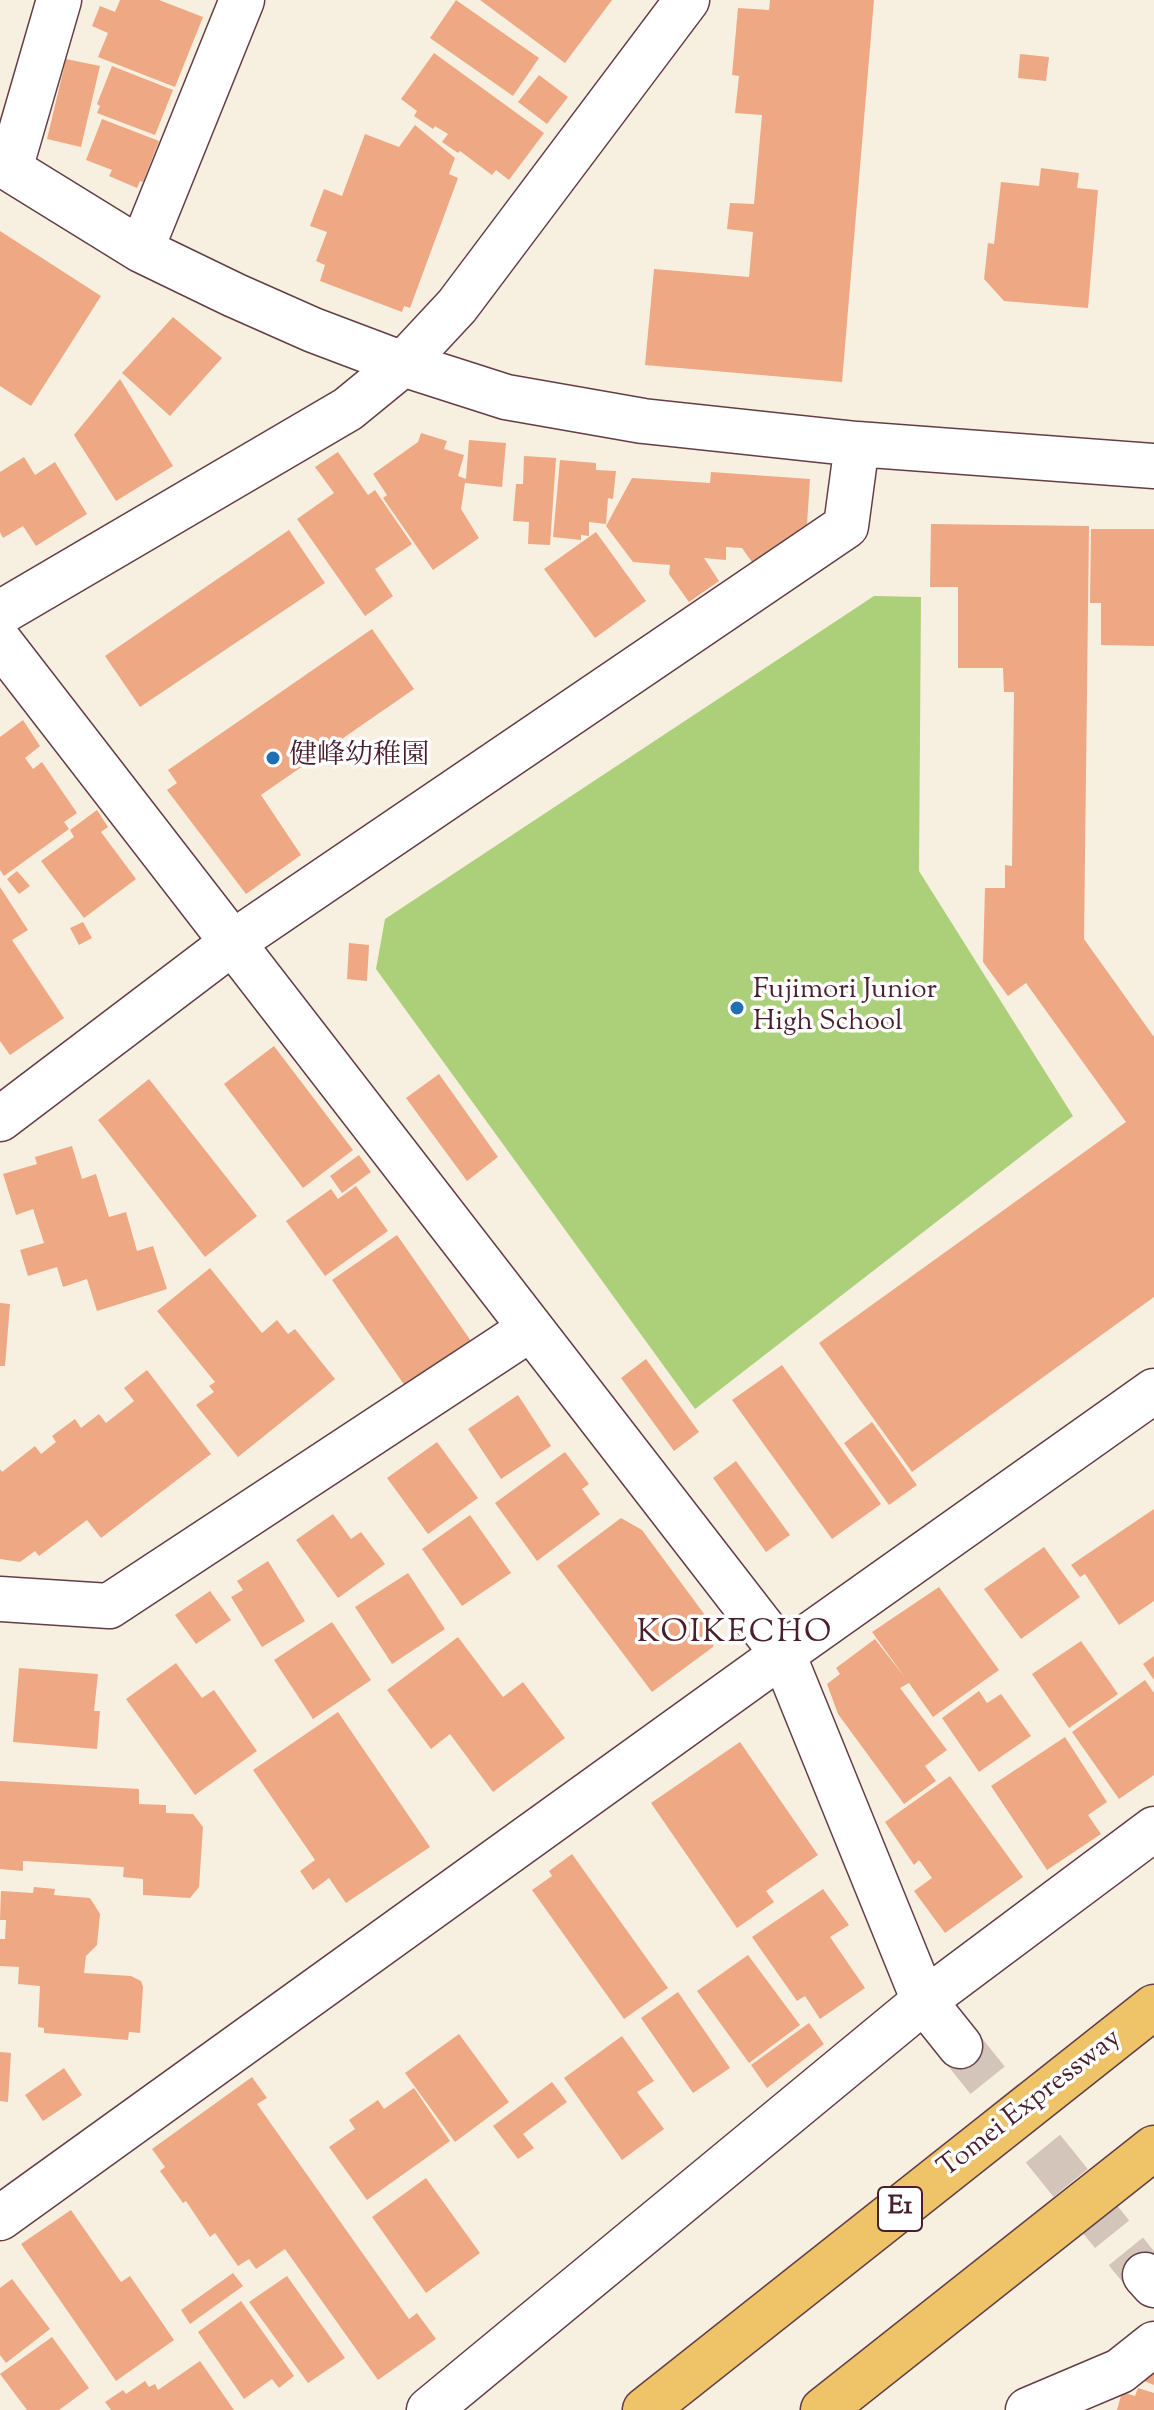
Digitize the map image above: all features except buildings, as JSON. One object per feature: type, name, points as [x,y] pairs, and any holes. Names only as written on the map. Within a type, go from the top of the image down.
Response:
[{"type":"highway","name":"Tomei Expressway","points":[[645,2410],[1154,2007]]},
{"type":"highway","points":[[823,2410],[1154,2148]]},
{"type":"street","points":[[59,0],[5,166],[141,250],[313,330],[403,364],[506,397],[628,419],[857,444],[1154,466]]},
{"type":"street","points":[[141,250],[242,0]]},
{"type":"street","points":[[0,613],[348,409],[403,364],[457,306],[687,0]]},
{"type":"street","points":[[0,1119],[232,943],[846,526],[857,444]]},
{"type":"street","points":[[0,642],[783,1654],[924,2001],[960,2046]]},
{"type":"street","points":[[0,1599],[109,1606],[530,1329]]},
{"type":"street","points":[[0,2218],[1154,1391]]},
{"type":"street","points":[[429,2410],[924,2001],[1154,1829]]},
{"type":"street","points":[[1028,2410],[1120,2371],[1154,2344]]},
{"type":"green space","points":[[874,596],[921,597],[919,871],[1073,1116],[695,1409],[376,969],[385,919]]},
{"type":"tunnel","points":[[960,2046],[1145,2275]]},
{"type":"place","name":"健峰幼稚園","points":[[273,758]]},
{"type":"place","name":"Fujimori Junior High School","points":[[737,1008]]},
{"type":"district","name":"KOIKECHO","points":[[735,1636]]}]
